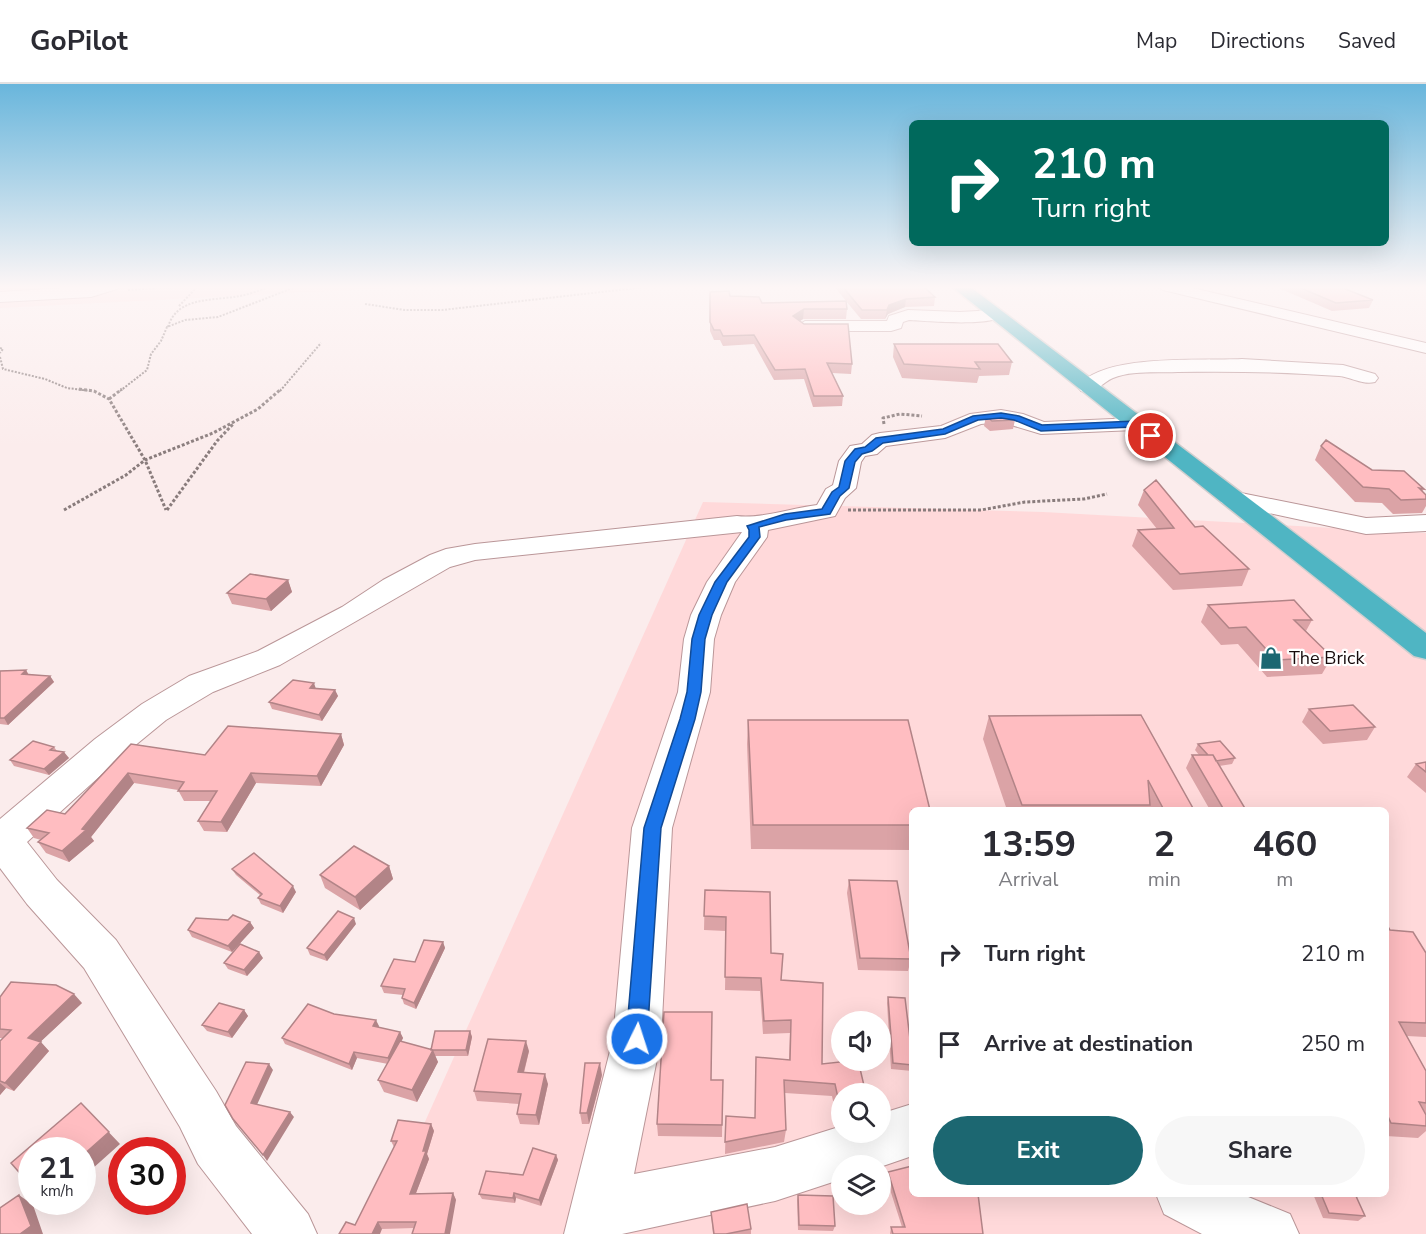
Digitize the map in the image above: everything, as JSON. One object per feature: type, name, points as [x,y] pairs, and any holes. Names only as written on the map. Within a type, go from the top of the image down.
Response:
[{"type":"highway","points":[[1027,340],[1426,649]]},
{"type":"street","points":[[1391,340],[1426,348]]},
{"type":"street","points":[[1088,387],[1108,373],[1138,368],[1242,365],[1343,371],[1368,378]]},
{"type":"street","points":[[288,1234],[217,1145],[198,1109],[100,954],[42,892],[18,862],[2,836],[154,712],[201,684],[268,658],[352,613],[393,586],[456,555],[737,524],[752,526],[785,517],[826,512],[836,494],[844,488],[850,461],[858,451],[869,449],[880,440],[945,432],[977,418],[991,416],[1016,418],[1041,428],[1136,424]]},
{"type":"street","points":[[1231,498],[1366,526],[1426,523]]},
{"type":"street","points":[[752,526],[755,530],[754,537],[721,582],[706,615],[699,639],[694,692],[652,828],[637,1039],[596,1222],[775,1174],[909,1131]]},
{"type":"street","points":[[1190,1197],[1230,1219],[1270,1234]]},
{"type":"path","points":[[109,399],[147,370],[151,354],[162,340]]},
{"type":"path","points":[[64,510],[126,475],[145,460],[213,433],[258,409],[285,386],[321,343]]},
{"type":"path","points":[[0,348],[3,350],[0,355],[3,369],[45,379],[69,388],[104,394],[145,460],[166,510],[217,441],[237,421]]},
{"type":"path","points":[[826,512],[886,509],[981,510],[1024,502],[1084,499],[1107,494]]},
{"type":"shaded area","points":[[703,502],[1043,512],[1426,533],[1426,1234],[378,1234],[415,1144]]},
{"type":"building","points":[[757,340],[850,340],[852,364],[827,363],[843,396],[814,396],[805,369],[775,370]]},
{"type":"building","points":[[894,344],[998,344],[1012,362],[975,362],[980,369],[904,364]]},
{"type":"building","points":[[1003,415],[1015,420],[992,421],[986,416]]},
{"type":"building","points":[[1326,440],[1372,470],[1404,471],[1424,489],[1419,488],[1426,495],[1426,499],[1401,500],[1389,489],[1363,487],[1321,446]]},
{"type":"building","points":[[1156,480],[1195,527],[1203,526],[1249,569],[1180,574],[1138,530],[1174,528],[1144,490]]},
{"type":"building","points":[[250,574],[288,580],[266,599],[227,593]]},
{"type":"building","points":[[1294,600],[1312,620],[1294,620],[1332,657],[1276,660],[1246,627],[1229,628],[1208,605]]},
{"type":"building","points":[[26,670],[22,674],[50,676],[4,718],[0,718],[0,671]]},
{"type":"building","points":[[293,680],[314,683],[310,688],[335,690],[319,715],[269,702]]},
{"type":"building","points":[[1353,705],[1375,727],[1330,731],[1309,709]]},
{"type":"building","points":[[1141,715],[1192,807],[1162,807],[1148,780],[1150,805],[1022,805],[989,716]]},
{"type":"building","points":[[748,720],[908,720],[929,807],[909,807],[909,825],[753,825]]},
{"type":"building","points":[[228,726],[341,734],[317,776],[251,773],[221,822],[198,821],[217,791],[178,791],[184,782],[128,773],[82,829],[86,830],[62,851],[38,842],[49,833],[27,828],[47,810],[65,814],[131,744],[205,755]]},
{"type":"building","points":[[33,741],[54,747],[50,750],[64,752],[44,769],[10,760]]},
{"type":"building","points":[[1220,741],[1235,758],[1216,761],[1213,755],[1208,755],[1198,744]]},
{"type":"building","points":[[1192,755],[1213,755],[1244,807],[1222,807]]},
{"type":"building","points":[[1426,762],[1426,772],[1416,764]]},
{"type":"building","points":[[354,846],[389,866],[355,897],[320,875]]},
{"type":"building","points":[[254,853],[293,886],[280,906],[258,898],[262,894],[232,869]]},
{"type":"building","points":[[849,880],[897,881],[909,959],[860,958]]},
{"type":"building","points":[[705,890],[770,892],[771,953],[783,954],[781,980],[823,983],[822,1064],[831,1063],[831,1071],[861,1071],[863,1083],[831,1084],[784,1080],[786,1130],[725,1142],[726,1116],[755,1118],[756,1057],[790,1060],[791,1020],[764,1021],[761,978],[725,977],[726,917],[704,916]]},
{"type":"building","points":[[338,911],[354,918],[324,955],[307,948]]},
{"type":"building","points":[[233,915],[250,922],[228,946],[188,930],[196,918],[228,920]]},
{"type":"building","points":[[1389,928],[1413,932],[1426,953],[1426,1023],[1399,1022],[1426,1071],[1426,1103],[1419,1102],[1426,1115],[1426,1126],[1391,1123],[1389,1119]]},
{"type":"building","points":[[424,940],[443,942],[414,1003],[402,998],[405,989],[381,986],[394,959],[415,962]]},
{"type":"building","points":[[240,944],[259,952],[244,970],[224,963]]},
{"type":"building","points":[[11,982],[56,985],[74,994],[28,1038],[41,1042],[5,1083],[0,1081],[0,1041],[11,1030],[0,1029],[0,997]]},
{"type":"building","points":[[888,997],[905,998],[909,1031],[909,1065],[893,1063],[891,1011],[889,1011]]},
{"type":"building","points":[[219,1003],[244,1010],[228,1032],[202,1025]]},
{"type":"building","points":[[308,1004],[334,1014],[376,1020],[373,1026],[400,1032],[388,1058],[354,1052],[349,1064],[282,1038]]},
{"type":"building","points":[[664,1012],[712,1012],[711,1080],[723,1080],[722,1125],[657,1124]]},
{"type":"building","points":[[435,1031],[470,1031],[466,1050],[431,1050]]},
{"type":"building","points":[[488,1039],[526,1041],[518,1072],[545,1074],[536,1115],[517,1114],[521,1094],[474,1091]]},
{"type":"building","points":[[400,1041],[433,1050],[412,1090],[378,1080]]},
{"type":"building","points":[[246,1062],[269,1064],[251,1103],[290,1112],[263,1155],[233,1119],[225,1105]]},
{"type":"building","points":[[585,1063],[600,1063],[587,1113],[580,1113]]},
{"type":"building","points":[[81,1103],[109,1132],[96,1144],[96,1137],[41,1137]]},
{"type":"building","points":[[398,1120],[431,1124],[423,1151],[426,1151],[410,1194],[453,1193],[445,1234],[412,1234],[416,1222],[378,1222],[372,1234],[339,1234],[346,1222],[355,1225],[397,1141],[391,1141]]},
{"type":"building","points":[[533,1148],[556,1155],[539,1200],[514,1193],[513,1198],[479,1194],[486,1171],[523,1175]]},
{"type":"building","points":[[18,1157],[18,1171],[11,1163]]},
{"type":"building","points":[[909,1167],[909,1197],[978,1197],[983,1234],[893,1234],[891,1227],[905,1227],[891,1182],[891,1171]]},
{"type":"building","points":[[798,1195],[831,1196],[831,1215],[834,1215],[835,1226],[799,1225]]},
{"type":"building","points":[[18,1196],[18,1215],[27,1215],[31,1226],[20,1234],[0,1234],[0,1208]]},
{"type":"building","points":[[1322,1197],[1356,1197],[1365,1216],[1329,1213]]},
{"type":"building","points":[[747,1204],[751,1229],[714,1234],[711,1212]]},
{"type":"place","name":"The Brick","points":[[1271,658]]},
{"type":"route","points":[[637,1039],[652,828],[694,692],[699,639],[706,615],[721,582],[754,537],[755,530],[752,526],[785,517],[826,512],[836,494],[844,488],[850,461],[858,451],[869,449],[880,440],[945,432],[977,418],[991,416],[1016,418],[1041,428],[1136,424],[1151,436]]}]
